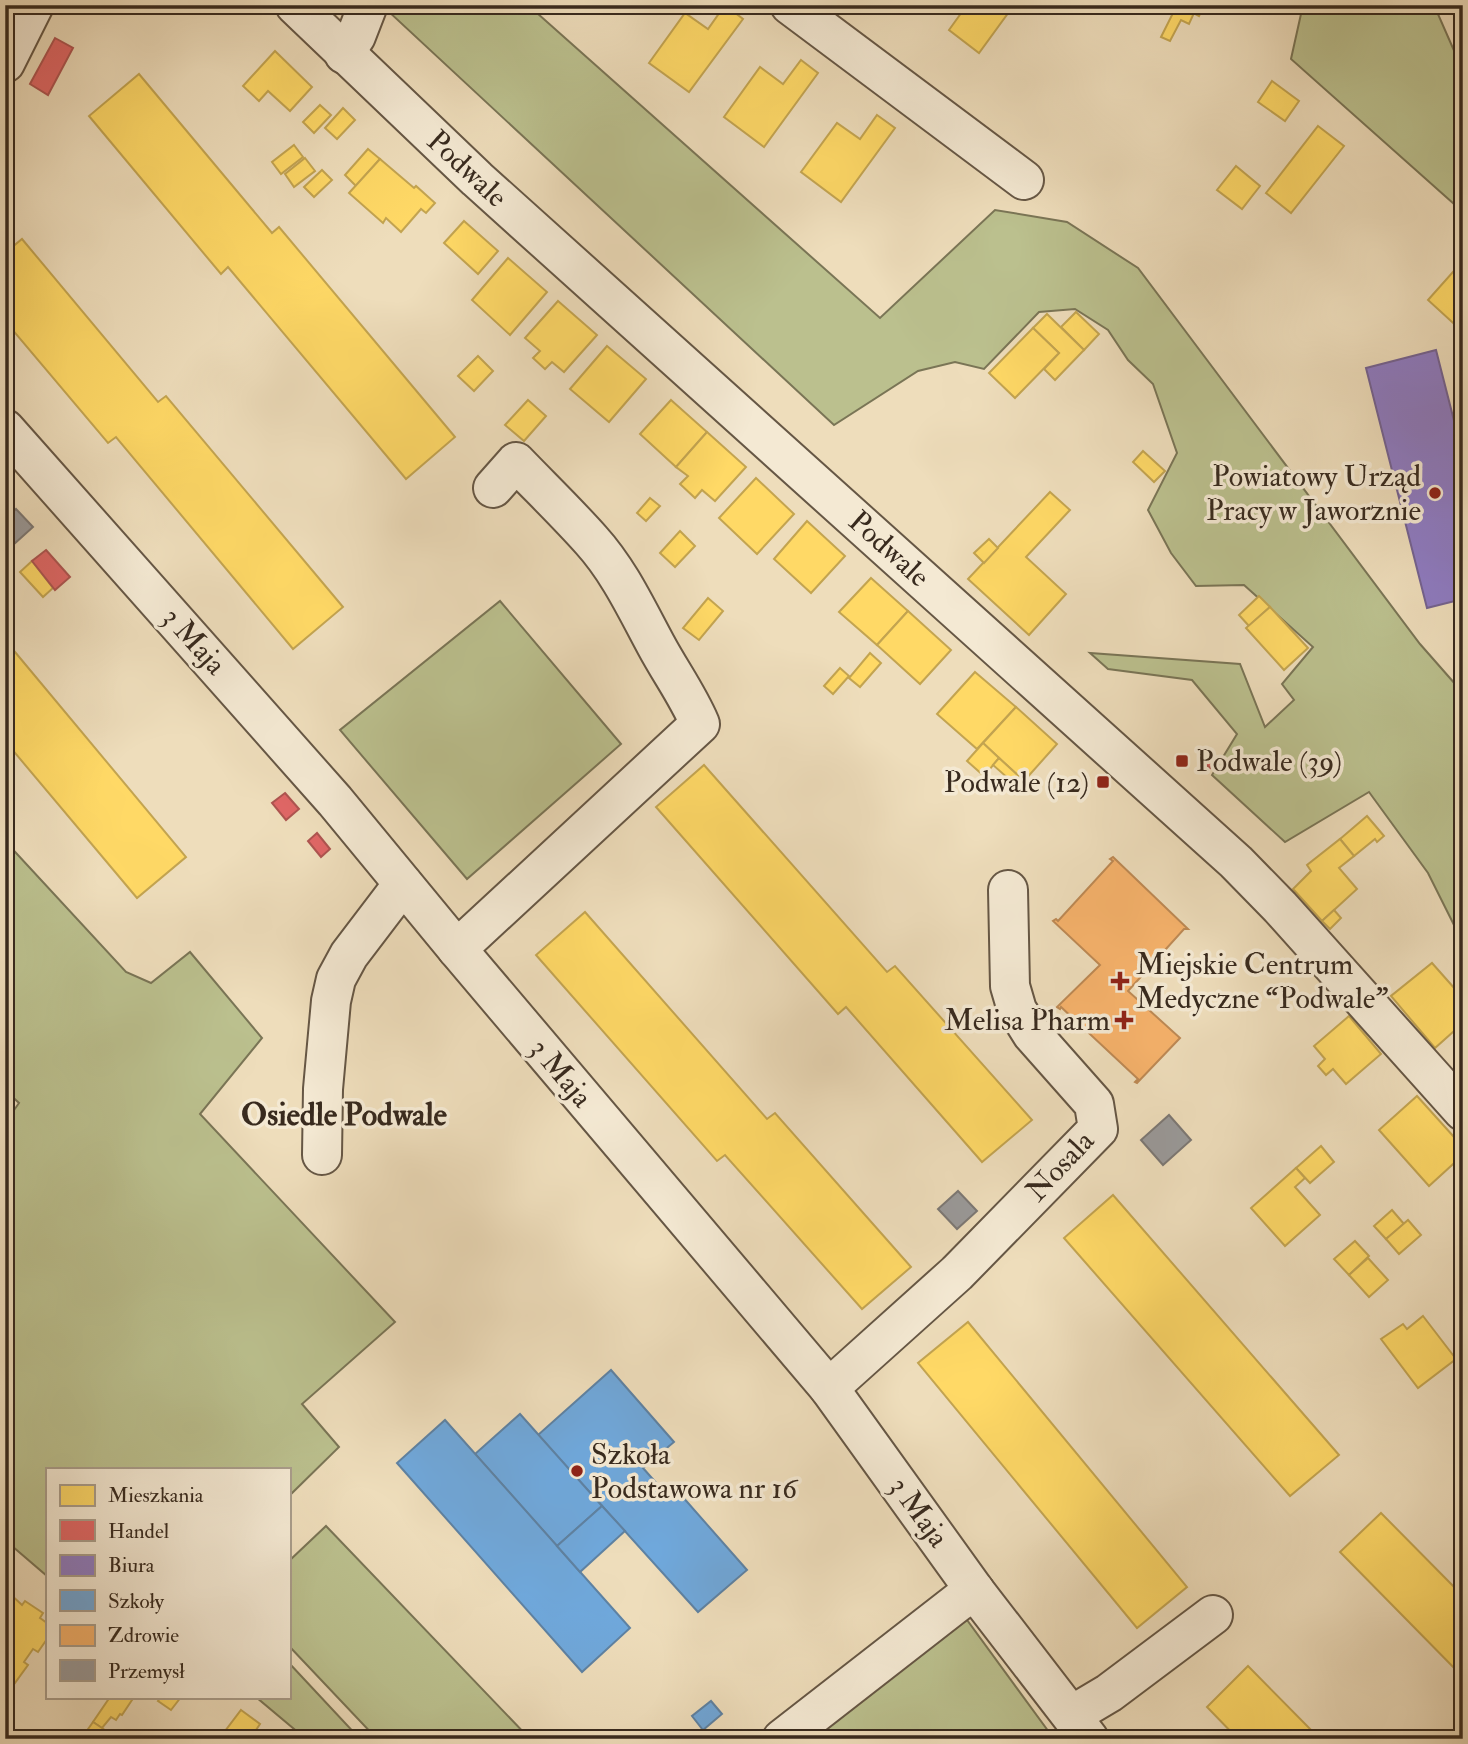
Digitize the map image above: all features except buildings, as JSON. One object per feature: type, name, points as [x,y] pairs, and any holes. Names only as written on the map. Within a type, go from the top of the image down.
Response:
[{"type":"street","points":[[5,63],[34,5]]},
{"type":"street","name":"Podwale","points":[[295,5],[477,179],[1236,862],[1280,907],[1463,1111]]},
{"type":"street","points":[[344,54],[356,36],[368,5]]},
{"type":"street","points":[[790,5],[1024,180]]},
{"type":"street","name":"3 Maja","points":[[5,429],[335,800],[457,949],[829,1388],[975,1591],[1081,1727]]},
{"type":"street","points":[[457,949],[700,724],[640,612],[620,578],[592,540],[516,462],[493,488]]},
{"type":"street","points":[[322,1155],[323,1089],[331,1001],[336,979],[349,955],[403,884]]},
{"type":"street","name":"Nosala","points":[[829,1388],[957,1273],[1098,1129],[1094,1104],[1032,1034],[1017,1010],[1010,986],[1008,890]]},
{"type":"street","points":[[782,1739],[975,1591]]},
{"type":"street","points":[[1081,1727],[1109,1693],[1213,1615]]},
{"type":"green space","points":[[389,5],[528,5],[880,318],[995,210],[1067,222],[1138,268],[1420,644],[1463,693],[1463,943],[1428,873],[1369,792],[1285,842],[1212,775],[1237,734],[1192,680],[1108,669],[1090,653],[1240,664],[1265,727],[1294,700],[1282,684],[1313,647],[1244,585],[1196,586],[1171,553],[1148,510],[1177,453],[1153,384],[1128,360],[1108,330],[1075,309],[1039,312],[984,369],[955,362],[918,371],[834,425],[388,11]]},
{"type":"green space","points":[[1303,5],[1434,5],[1463,71],[1463,212],[1291,59]]},
{"type":"green space","points":[[500,601],[621,744],[467,879],[340,730]]},
{"type":"green space","points":[[5,841],[126,972],[151,983],[190,952],[262,1038],[200,1114],[395,1322],[302,1404],[339,1447],[290,1495],[290,1468],[46,1468],[46,1575],[5,1540],[5,1123],[19,1103],[5,1090]]},
{"type":"green space","points":[[326,1526],[530,1739],[377,1739],[290,1647],[290,1560]]},
{"type":"green space","points":[[956,1619],[967,1620],[1054,1739],[799,1739]]},
{"type":"green space","points":[[290,1664],[360,1739],[306,1739],[257,1698],[290,1698]]},
{"type":"place","name":"Powiatowy Urząd Pracy w Jaworznie","points":[[1435,493]]},
{"type":"place","name":"Podwale (39)","points":[[1182,761]]},
{"type":"place","name":"Podwale (12)","points":[[1103,782]]},
{"type":"place","name":"Miejskie Centrum Medyczne “Podwale”","points":[[1120,981]]},
{"type":"place","name":"Melisa Pharm","points":[[1124,1020]]},
{"type":"place","name":"Szkoła Podstawowa nr 16","points":[[577,1471]]},
{"type":"district","name":"Osiedle Podwale","points":[[344,1115]]}]
